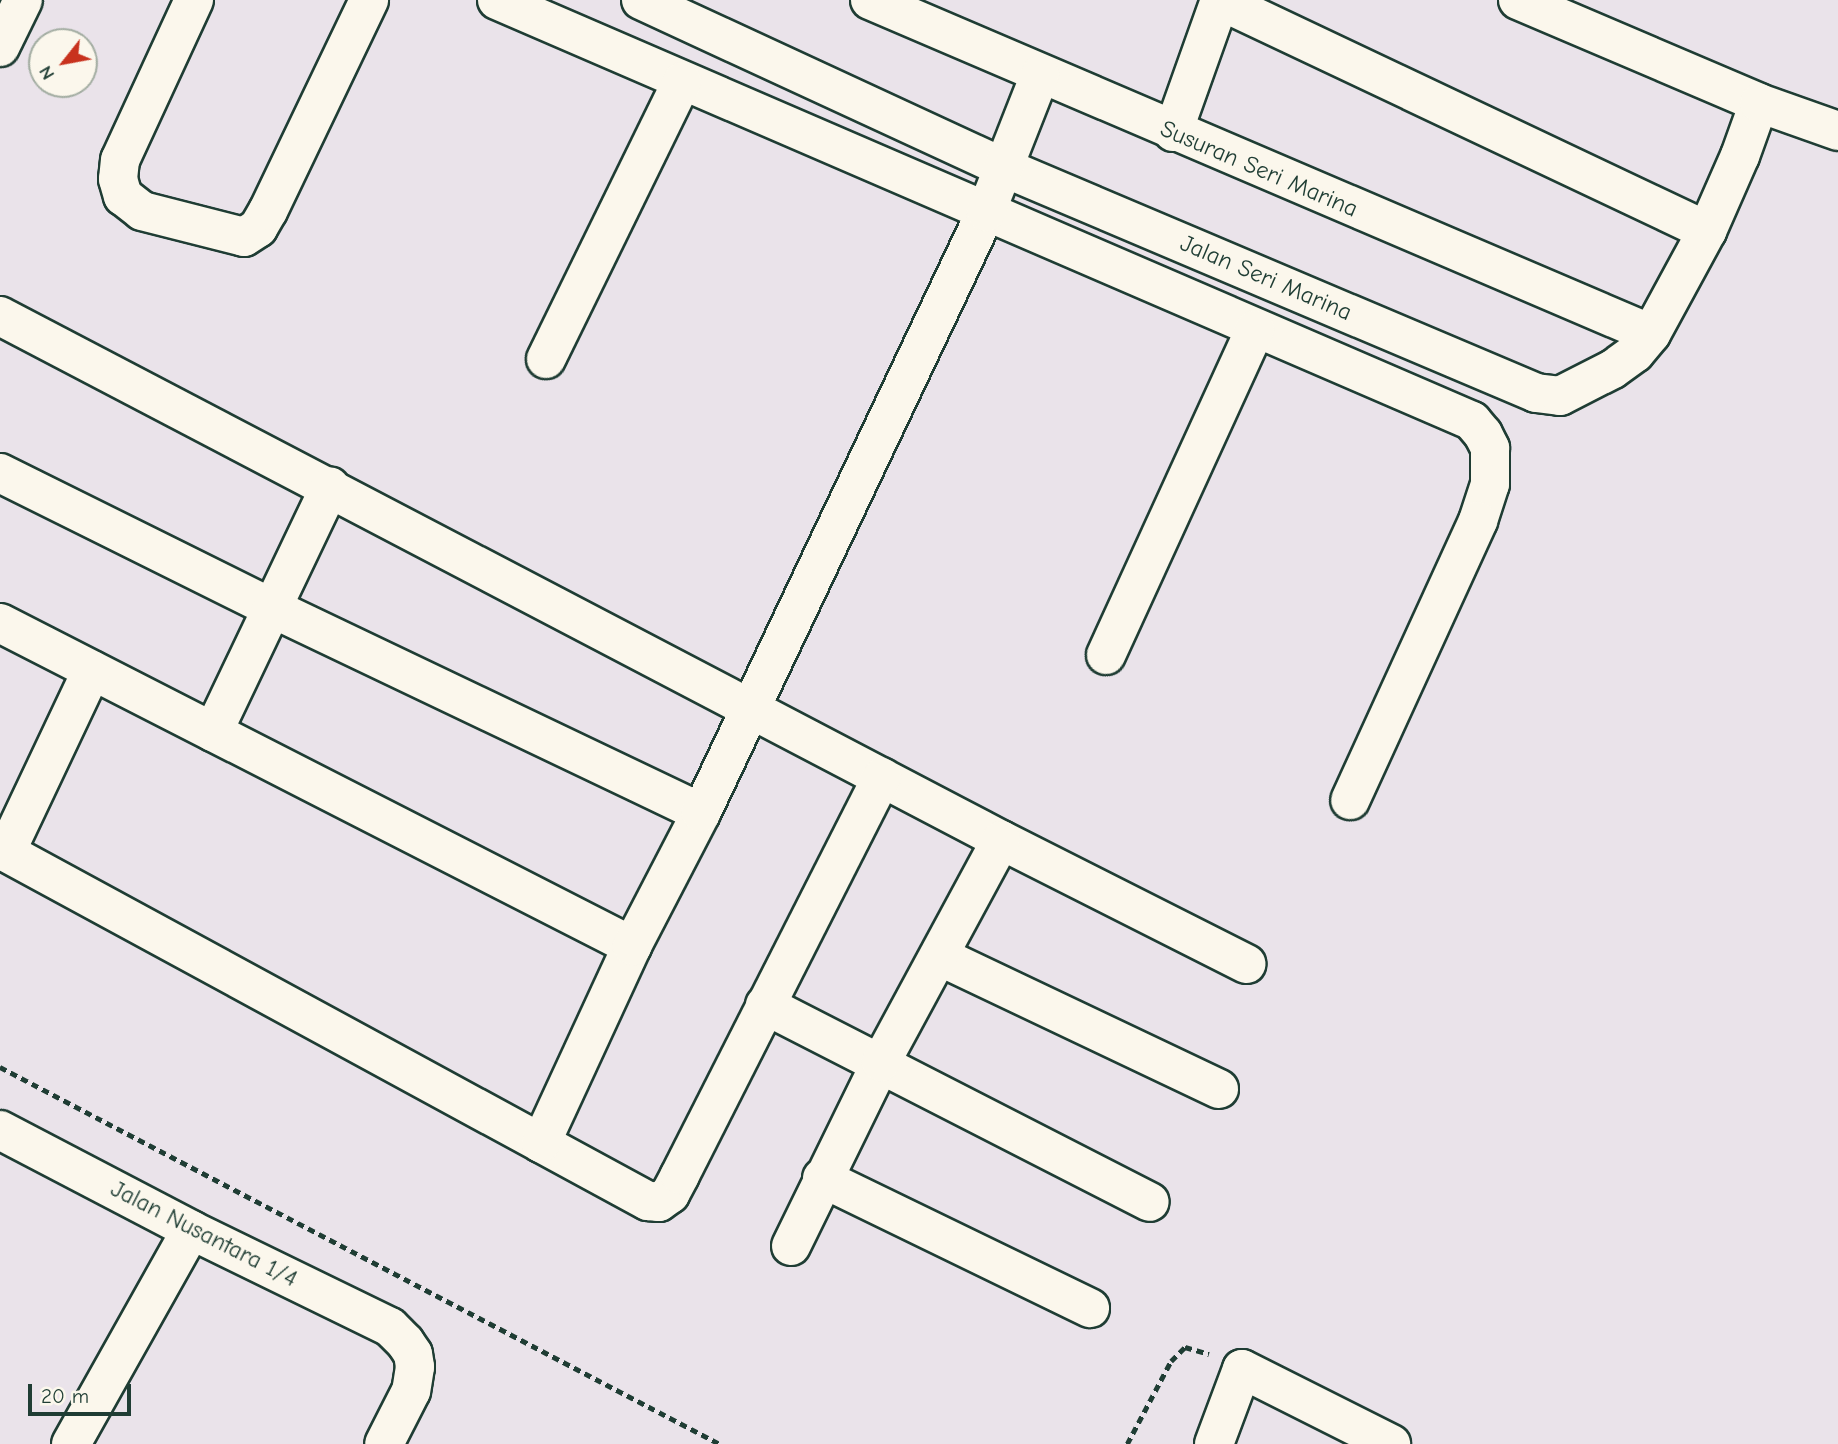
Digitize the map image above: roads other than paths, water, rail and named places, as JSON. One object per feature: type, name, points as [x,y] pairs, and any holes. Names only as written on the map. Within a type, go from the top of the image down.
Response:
[{"type":"street","points":[[0,47],[23,0]]},
{"type":"street","points":[[194,0],[120,160],[118,179],[123,196],[142,211],[244,237],[258,228],[369,0]]},
{"type":"street","points":[[497,0],[1472,421],[1490,448],[1490,484],[1478,521],[1350,800]]},
{"type":"street","name":"Jalan Seri Marina","points":[[641,0],[1005,168],[1536,393],[1560,396],[1583,386],[1635,353],[1651,334],[1707,231],[1740,156],[1759,103]]},
{"type":"street","name":"Susuran Seri Marina","points":[[870,0],[1173,132],[1651,334]]},
{"type":"street","points":[[1173,132],[1220,0],[1707,231]]},
{"type":"street","points":[[1518,0],[1759,103],[1838,131]]},
{"type":"street","points":[[541,1143],[632,946],[701,813],[986,212],[1040,75]]},
{"type":"street","points":[[546,359],[682,80]]},
{"type":"street","points":[[0,316],[1001,840],[1247,964]]},
{"type":"street","points":[[1106,655],[1255,328]]},
{"type":"street","points":[[0,474],[272,608],[701,813]]},
{"type":"street","points":[[214,732],[330,487]]},
{"type":"street","points":[[0,623],[632,946]]},
{"type":"street","points":[[92,670],[3,851],[649,1201],[663,1201],[680,1175],[882,777]]},
{"type":"street","points":[[791,1246],[881,1062],[1001,840]]},
{"type":"street","points":[[939,956],[1219,1089]]},
{"type":"street","points":[[765,1005],[1150,1202]]},
{"type":"street","name":"Jalan Nusantara 1/4","points":[[0,1130],[191,1230],[370,1316],[405,1342],[415,1367],[411,1391],[384,1444]]},
{"type":"street","points":[[822,1178],[1090,1308]]},
{"type":"street","points":[[71,1444],[191,1230]]},
{"type":"street","points":[[1214,1444],[1241,1369],[1391,1444]]}]
